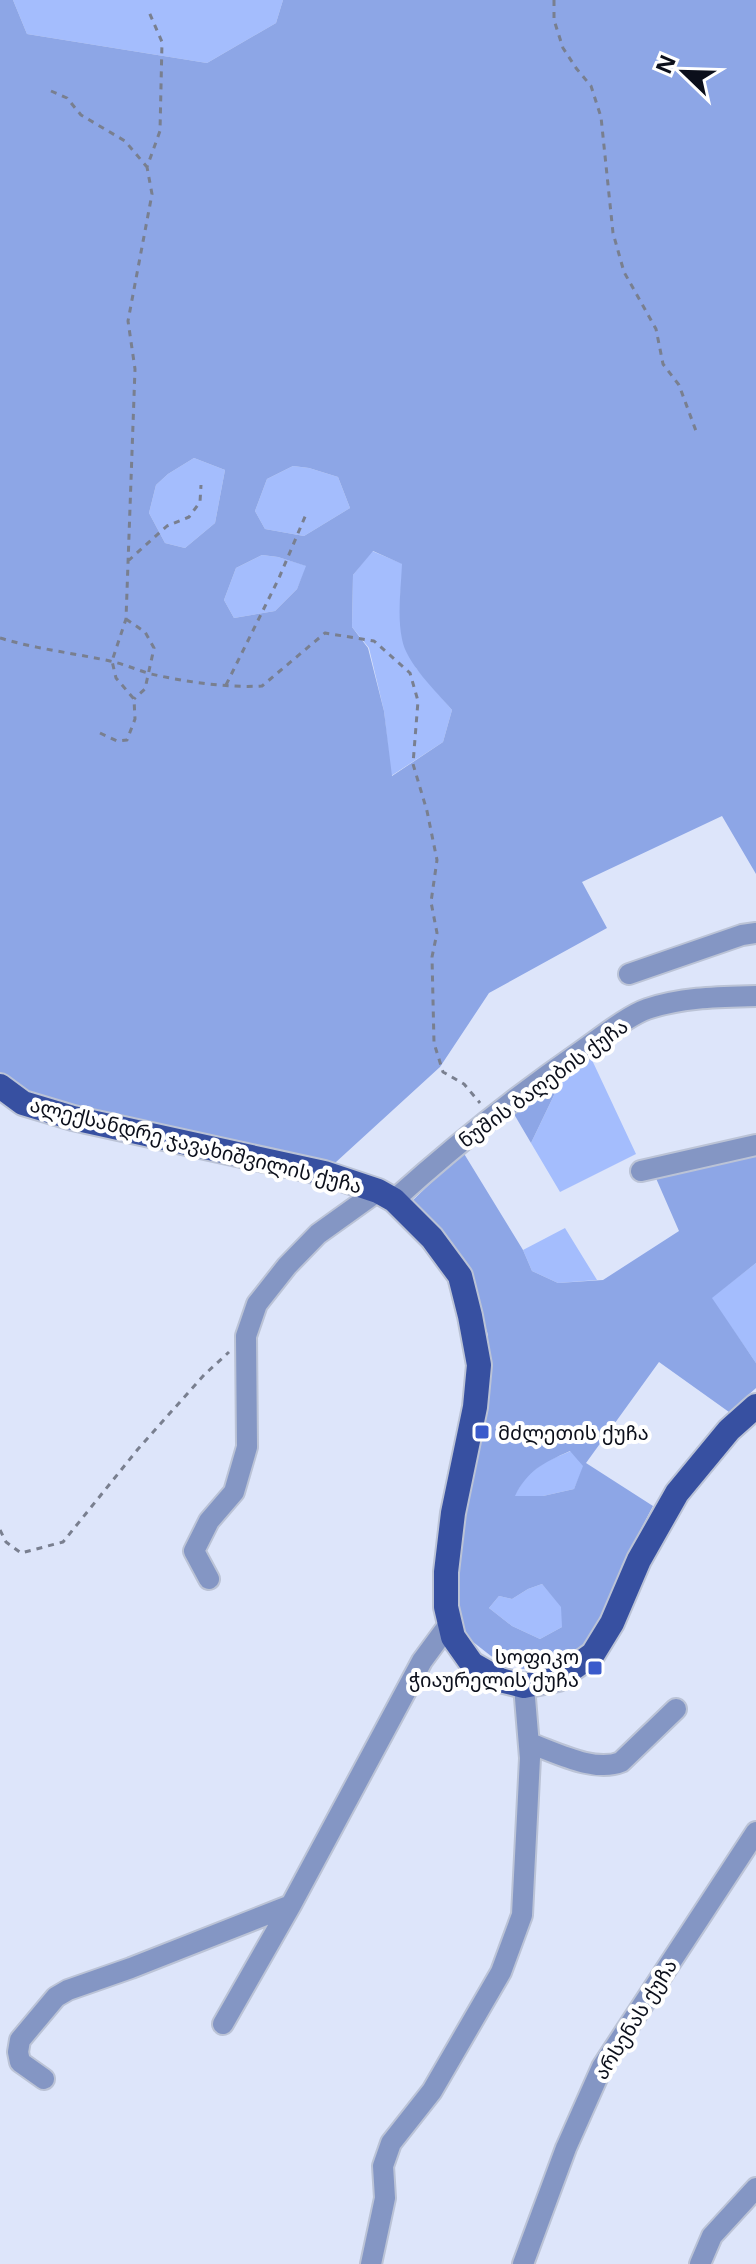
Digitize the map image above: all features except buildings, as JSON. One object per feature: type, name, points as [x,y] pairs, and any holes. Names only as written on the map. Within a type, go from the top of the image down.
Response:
[{"type":"main road","name":"ალექსანდრე ჯავახიშვილის ქუჩა","points":[[0,1086],[23,1103],[73,1118],[324,1173],[386,1196]]},
{"type":"main road","points":[[386,1196],[432,1238],[460,1276],[470,1316],[479,1365],[475,1407],[453,1513],[446,1572],[446,1607],[453,1637],[472,1664],[500,1680],[524,1686],[558,1679],[593,1654],[612,1623],[639,1560],[677,1493],[729,1430],[756,1406]]},
{"type":"street","points":[[629,974],[756,933]]},
{"type":"street","name":"ნუშის ბაღების ქუჩა","points":[[246,1336],[257,1304],[318,1234],[434,1165],[581,1051],[645,1010],[695,998],[756,996]]},
{"type":"street","points":[[641,1171],[756,1145]]},
{"type":"street","points":[[209,1579],[194,1551],[209,1521],[234,1492],[247,1447],[246,1336]]},
{"type":"street","points":[[223,2024],[291,1905],[422,1661],[450,1623]]},
{"type":"street","points":[[371,2264],[385,2198],[383,2166],[391,2143],[432,2091],[501,1972],[522,1915],[529,1743],[524,1686]]},
{"type":"street","points":[[529,1743],[593,1765],[610,1766],[621,1762],[676,1709]]},
{"type":"street","name":"არსენას ქუჩა","points":[[523,2264],[566,2148],[602,2067],[755,1835]]},
{"type":"street","points":[[44,2079],[20,2062],[18,2052],[20,2040],[56,1997],[291,1905]]},
{"type":"street","points":[[700,2264],[712,2236],[756,2188]]},
{"type":"path","points":[[554,0],[554,20],[563,48],[591,86],[601,117],[613,233],[624,272],[656,329],[663,364],[679,385],[696,431]]},
{"type":"path","points":[[147,167],[160,131],[162,42],[149,12]]},
{"type":"path","points":[[51,91],[67,98],[81,115],[125,141],[147,167],[152,194],[128,321],[135,369],[126,619],[112,661],[116,678],[134,699],[135,719],[127,740],[117,741],[100,733]]},
{"type":"path","points":[[128,561],[167,526],[189,517],[200,502],[201,485]]},
{"type":"path","points":[[226,685],[279,578],[307,512]]},
{"type":"path","points":[[126,619],[145,632],[154,648],[145,689],[134,699]]},
{"type":"path","points":[[0,638],[25,646],[112,661],[149,673],[226,685],[262,686],[325,633],[374,641],[410,673],[418,701],[413,764],[437,860],[431,902],[437,933],[432,957],[434,1043],[443,1072],[464,1084],[493,1117]]},
{"type":"path","points":[[0,1530],[6,1542],[21,1553],[63,1542],[166,1417],[204,1375],[246,1336]]},
{"type":"shaded area","points":[[0,0],[13,0],[27,34],[207,63],[276,23],[283,0],[756,0],[756,874],[722,816],[582,882],[607,928],[489,993],[440,1067],[324,1173],[0,1086]],"holes":[[[194,458],[225,470],[215,523],[185,548],[165,543],[149,513],[156,485]],[[293,466],[338,477],[350,508],[304,536],[265,529],[255,511],[267,479]],[[373,551],[402,564],[400,621],[405,648],[422,676],[452,710],[443,742],[392,776],[384,711],[368,648],[352,627],[353,575]],[[262,555],[306,566],[297,589],[275,611],[234,618],[224,600],[236,568]]]},
{"type":"shaded area","points":[[13,0],[283,0],[276,23],[207,63],[27,34]]},
{"type":"shaded area","points":[[194,458],[225,470],[215,523],[185,548],[165,543],[149,513],[156,485]]},
{"type":"shaded area","points":[[293,466],[338,477],[350,508],[304,536],[265,529],[255,511],[267,479]]},
{"type":"shaded area","points":[[372,551],[403,564],[400,602],[416,668],[452,710],[443,742],[391,776],[384,711],[369,648],[352,627],[353,575]]},
{"type":"shaded area","points":[[262,555],[307,566],[297,589],[275,611],[234,618],[224,600],[236,568]]},
{"type":"shaded area","points":[[624,1037],[592,1060],[636,1154],[560,1192],[531,1143],[567,1068],[606,1043]]},
{"type":"shaded area","points":[[567,1068],[531,1143],[511,1109]]},
{"type":"shaded area","points":[[463,1152],[523,1250],[532,1271],[558,1283],[603,1280],[679,1231],[655,1176],[756,1156],[756,1263],[712,1298],[756,1363],[756,1388],[729,1412],[659,1362],[586,1463],[653,1506],[622,1565],[597,1632],[575,1652],[552,1663],[523,1669],[491,1656],[468,1638],[457,1607],[455,1562],[488,1395],[488,1335],[474,1291],[409,1204]],"holes":[[[570,1451],[583,1466],[574,1489],[543,1496],[515,1496],[537,1468]],[[542,1584],[561,1607],[562,1627],[540,1639],[512,1626],[489,1608],[499,1596],[512,1599]]]},
{"type":"shaded area","points":[[565,1228],[597,1280],[558,1283],[532,1271],[523,1250]]},
{"type":"shaded area","points":[[756,1263],[756,1363],[711,1298]]},
{"type":"shaded area","points":[[571,1451],[584,1466],[574,1489],[543,1496],[514,1496],[527,1475],[547,1461]]},
{"type":"shaded area","points":[[542,1584],[562,1607],[562,1627],[540,1639],[512,1626],[489,1608],[499,1596],[512,1599]]},
{"type":"place","name":"მძლეთის ქუჩა","points":[[482,1432]]},
{"type":"place","name":"სოფიკო ჭიაურელის ქუჩა","points":[[595,1668]]}]
